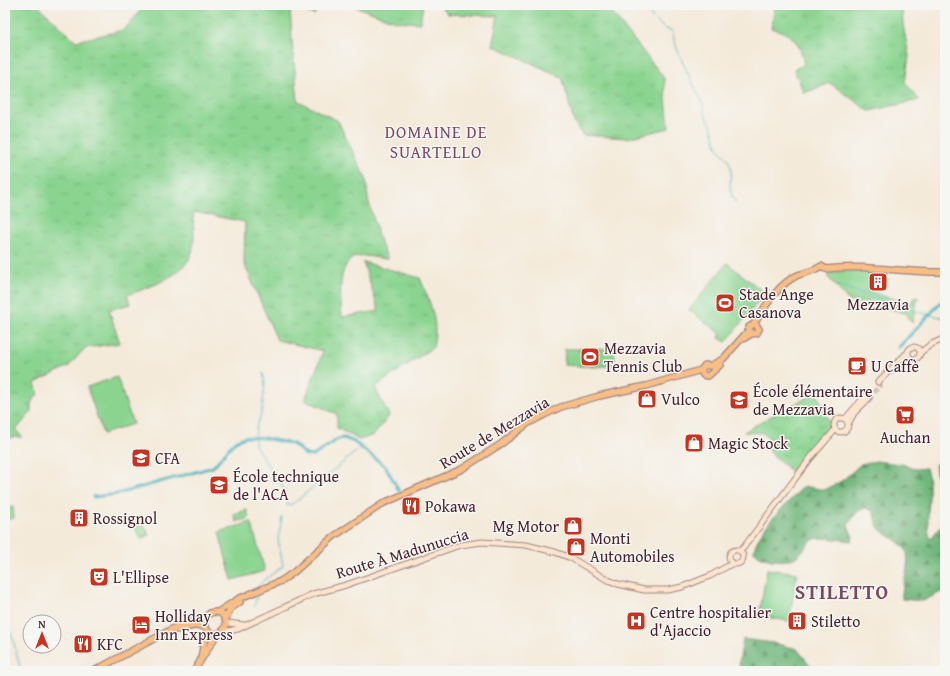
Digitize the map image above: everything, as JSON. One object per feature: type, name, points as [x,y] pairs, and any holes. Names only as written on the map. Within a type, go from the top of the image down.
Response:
[{"type":"main road","points":[[750,332],[750,326],[755,325],[771,298],[786,283],[797,275],[818,271],[822,266],[826,269],[847,267],[945,272]]},
{"type":"main road","points":[[711,368],[705,365],[701,370],[706,376],[709,375],[711,368],[723,359],[750,332],[758,332],[755,325]]},
{"type":"main road","points":[[879,383],[895,365],[909,355],[910,347],[919,350],[945,338]]},
{"type":"main road","points":[[909,355],[916,358],[919,350]]},
{"type":"main road","name":"Route de Mezzavia","points":[[226,621],[230,609],[258,592],[281,581],[294,572],[333,536],[384,503],[462,469],[541,416],[561,407],[599,396],[646,386],[701,370]]},
{"type":"main road","points":[[835,430],[843,432],[848,425],[850,418],[868,396],[845,419]]},
{"type":"main road","points":[[742,551],[732,551],[730,555],[731,561],[741,562],[743,559],[742,551],[812,456],[835,430],[834,426],[836,420],[839,418],[845,419]]},
{"type":"main road","points":[[845,419],[848,425]]},
{"type":"main road","name":"Route À Madunuccia","points":[[219,633],[238,629],[313,594],[346,585],[460,545],[482,542],[526,545],[555,552],[570,558],[606,579],[618,584],[644,590],[668,590],[682,587],[710,576],[731,561]]},
{"type":"main road","name":"Route de Mezzavia","points":[[218,612],[238,599],[258,592]]},
{"type":"main road","points":[[198,665],[206,629],[204,620],[208,614],[218,612],[226,621],[234,625],[247,625]]},
{"type":"main road","points":[[94,671],[174,628],[190,622],[204,620]]},
{"type":"main road","points":[[194,671],[226,621]]},
{"type":"main road","points":[[102,671],[176,630],[198,625],[219,633]]},
{"type":"green space","points":[[5,5],[37,5],[76,41],[124,30],[145,5],[320,5],[314,15],[290,7],[298,101],[338,121],[366,179],[368,199],[380,242],[388,259],[359,256],[351,259],[346,265],[341,282],[342,317],[379,311],[363,262],[420,278],[430,304],[434,320],[435,337],[433,347],[375,387],[389,416],[374,435],[359,440],[337,428],[337,414],[305,400],[323,351],[277,340],[244,263],[245,222],[194,212],[194,237],[192,252],[182,267],[165,280],[127,295],[130,304],[109,310],[120,343],[85,348],[69,366],[35,383],[38,394],[31,403],[31,412],[16,430],[23,437],[5,438]]},
{"type":"green space","points":[[351,5],[423,5],[420,23],[395,21]]},
{"type":"green space","points":[[440,5],[606,5],[664,78],[669,128],[627,138],[582,135],[574,122],[562,77],[492,45],[498,16],[448,14]]},
{"type":"green space","points":[[775,5],[902,5],[903,25],[909,56],[905,82],[919,100],[869,111],[830,83],[804,93],[794,69],[804,65],[798,44],[785,33],[771,28]]},
{"type":"green space","name":"Stade Ange Casanova","points":[[727,263],[765,293],[726,342],[719,338],[721,334],[689,310]]},
{"type":"green space","points":[[842,271],[871,272],[867,291],[904,302],[913,302],[913,298],[918,297],[912,323],[908,319],[908,314],[862,301],[861,303],[849,301],[827,276],[831,273]]},
{"type":"green space","name":"Mezzavia Tennis Club","points":[[565,349],[614,349],[615,365],[595,367],[564,365]]},
{"type":"green space","points":[[117,377],[133,424],[103,434],[87,387]]},
{"type":"green space","points":[[817,393],[832,428],[794,474],[770,452],[769,437],[762,433],[744,432],[771,416]]},
{"type":"green space","points":[[941,459],[945,472],[945,501],[938,488],[935,465]]},
{"type":"green space","points":[[876,461],[907,465],[915,469],[926,468],[929,485],[928,530],[930,539],[945,522],[945,590],[923,601],[902,599],[908,559],[906,550],[900,543],[880,529],[873,511],[866,508],[858,511],[848,525],[853,537],[852,541],[818,538],[811,541],[797,556],[781,561],[762,557],[754,551],[757,542],[767,525],[803,486],[825,490],[843,480],[861,464]]},
{"type":"green space","points":[[13,507],[14,518],[5,520],[5,508]]},
{"type":"green space","points":[[247,510],[249,518],[236,522],[234,514]]},
{"type":"green space","points":[[140,518],[149,535],[141,539],[132,523]]},
{"type":"green space","points":[[251,522],[265,571],[232,580],[219,532]]},
{"type":"green space","points":[[767,569],[797,573],[789,621],[759,616]]},
{"type":"green space","points":[[743,639],[773,643],[797,649],[815,671],[741,671],[739,663]]},
{"type":"waterway","points":[[628,5],[639,12],[646,12],[664,28],[672,31],[680,56],[701,99],[705,115],[710,122],[718,147],[727,158],[731,167],[730,186],[732,197],[736,203]]},
{"type":"waterway","points":[[837,285],[913,311],[945,318]]},
{"type":"waterway","points":[[899,347],[945,298]]},
{"type":"waterway","points":[[263,373],[265,383],[262,411],[256,427],[255,445],[272,472],[279,479],[285,492]]},
{"type":"waterway","points":[[93,497],[117,494],[213,467],[235,441],[245,437],[264,438],[293,444],[306,455],[313,456],[338,439],[344,438],[354,442],[386,467],[399,491]]},
{"type":"waterway","points":[[287,502],[288,506],[294,503],[358,450]]},
{"type":"waterway","points":[[403,496],[408,499]]},
{"type":"waterway","points":[[258,587],[263,581],[283,566],[278,539],[282,517]]},
{"type":"waterway","points":[[254,607],[257,596]]},
{"type":"waterway","points":[[5,605],[8,627],[13,639],[21,671]]},
{"type":"tunnel","points":[[869,398],[881,384]]},
{"type":"place","name":"Mezzavia","points":[[878,282]]},
{"type":"place","name":"Stade Ange Casanova","points":[[725,303]]},
{"type":"place","name":"Mezzavia Tennis Club","points":[[590,357]]},
{"type":"place","name":"U Caffè","points":[[857,366]]},
{"type":"place","name":"Vulco","points":[[647,399]]},
{"type":"place","name":"École élémentaire de Mezzavia","points":[[739,400]]},
{"type":"place","name":"Auchan","points":[[905,415]]},
{"type":"place","name":"Magic Stock","points":[[694,443]]},
{"type":"place","name":"CFA","points":[[141,458]]},
{"type":"place","name":"École technique de l'ACA","points":[[219,485]]},
{"type":"place","name":"Pokawa","points":[[411,506]]},
{"type":"place","name":"Rossignol","points":[[79,518]]},
{"type":"place","name":"Mg Motor","points":[[573,526]]},
{"type":"place","name":"Monti Automobiles","points":[[576,547]]},
{"type":"place","name":"L'Ellipse","points":[[99,577]]},
{"type":"place","name":"Centre hospitalier d'Ajaccio","points":[[636,621]]},
{"type":"place","name":"Stiletto","points":[[797,621]]},
{"type":"place","name":"Holliday Inn Express","points":[[141,625]]},
{"type":"place","name":"KFC","points":[[83,644]]},
{"type":"district","name":"DOMAINE DE SUARTELLO","points":[[436,141]]},
{"type":"district","name":"STILETTO","points":[[842,591]]}]
